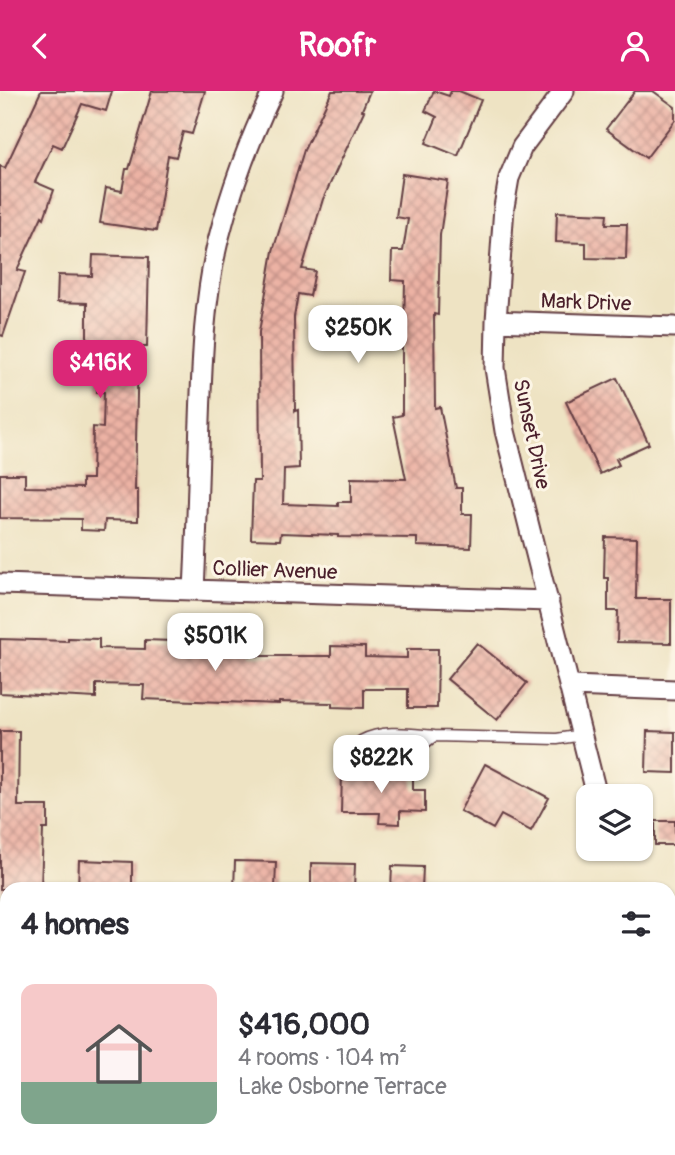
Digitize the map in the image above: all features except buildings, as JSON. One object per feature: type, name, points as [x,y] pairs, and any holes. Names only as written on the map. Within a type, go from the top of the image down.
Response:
[{"type":"street","points":[[194,590],[202,353],[206,309],[229,200],[272,91]]},
{"type":"street","name":"Sunset Drive","points":[[565,91],[522,147],[509,178],[505,195],[495,368],[499,399],[594,784]]},
{"type":"street","name":"Mark Drive","points":[[496,321],[675,327]]},
{"type":"street","name":"Collier Avenue","points":[[0,584],[549,601]]},
{"type":"street","points":[[571,686],[675,690]]},
{"type":"lane","points":[[434,736],[421,747],[384,760],[368,756],[359,748],[361,741],[372,735],[394,733],[557,739],[582,735]]}]
